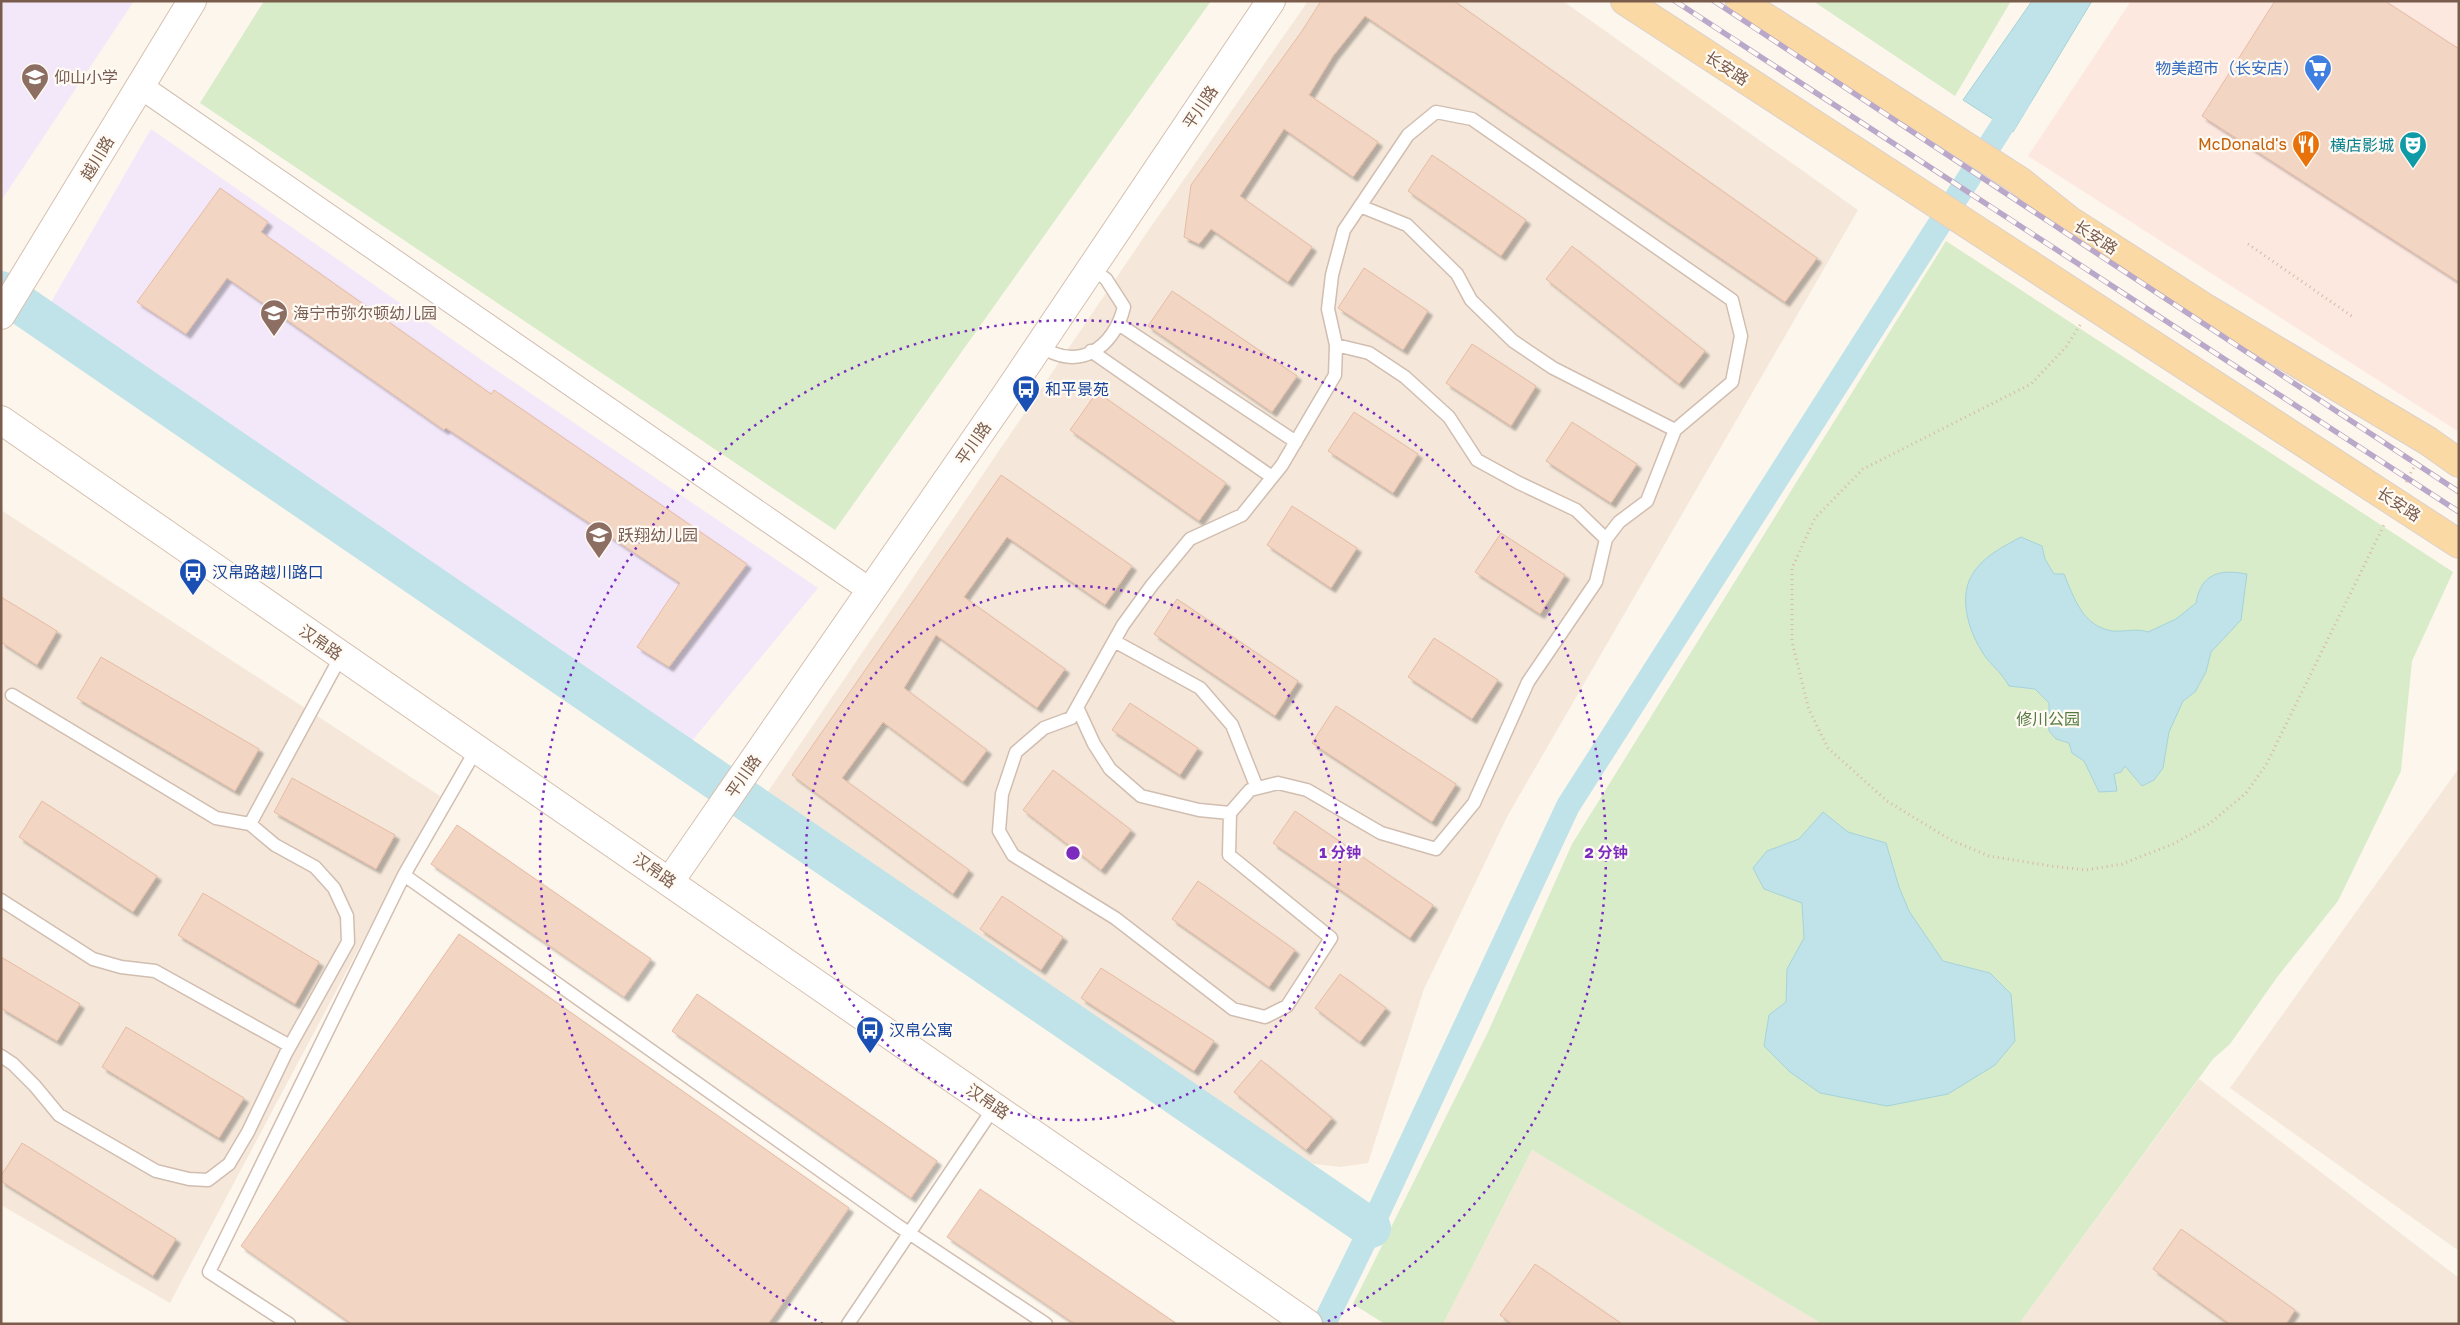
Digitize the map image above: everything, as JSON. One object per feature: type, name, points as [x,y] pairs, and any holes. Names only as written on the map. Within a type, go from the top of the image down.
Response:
[{"type":"main road","name":"长安路","points":[[1625,1],[2459,544]]},
{"type":"main road","name":"长安路","points":[[1740,1],[1930,126],[2020,181],[2069,220],[2207,308],[2428,442],[2459,463]]},
{"type":"street","name":"越川路","points":[[1,315],[192,1]]},
{"type":"street","name":"平川路","points":[[678,870],[1039,345],[1271,1]]},
{"type":"street","points":[[140,86],[871,591]]},
{"type":"street","name":"汉帛路","points":[[1,420],[477,748],[678,870],[995,1106],[1308,1324]]},
{"type":"lane","points":[[1436,112],[1472,119],[1732,300],[1740,336],[1732,382],[1675,430],[1647,500],[1618,522],[1606,539],[1596,582],[1528,682],[1474,803],[1436,849],[1381,833],[1307,790],[1278,783],[1250,790],[1230,813],[1229,854],[1331,938],[1287,1006],[1264,1016],[1233,1009],[1115,918],[1013,855],[999,831],[1002,794],[1016,752],[1044,728],[1070,718],[1114,642],[1152,585],[1190,539],[1242,515],[1282,465],[1335,375],[1336,345],[1328,309],[1332,274],[1344,230],[1360,206],[1408,135],[1436,112]]},
{"type":"lane","points":[[1360,206],[1406,225],[1457,274],[1471,300],[1513,341],[1553,368],[1675,430]]},
{"type":"lane","points":[[1039,345],[1053,355],[1079,358],[1101,346],[1120,325],[1124,307],[1106,279],[1091,268]]},
{"type":"lane","points":[[1120,325],[1296,442]]},
{"type":"lane","points":[[1336,345],[1369,353],[1405,377],[1449,417],[1477,460],[1519,483],[1576,510],[1606,539]]},
{"type":"lane","points":[[1091,352],[1272,477]]},
{"type":"lane","points":[[1114,642],[1200,688],[1232,725],[1258,788]]},
{"type":"lane","points":[[250,824],[341,656]]},
{"type":"lane","points":[[1,1056],[13,1064],[35,1086],[58,1115],[156,1171],[189,1179],[208,1180],[229,1164],[248,1132],[290,1046],[348,942],[346,916],[334,888],[315,867],[275,845],[250,824],[216,818],[12,694]]},
{"type":"lane","points":[[1077,707],[1094,744],[1110,769],[1141,796],[1199,810],[1230,813]]},
{"type":"lane","points":[[289,1324],[210,1272],[404,875],[477,748]]},
{"type":"lane","points":[[404,875],[910,1233],[1046,1324]]},
{"type":"lane","points":[[1,900],[94,960],[121,967],[155,971],[290,1046]]},
{"type":"lane","points":[[848,1324],[995,1106]]},
{"type":"path","points":[[2248,244],[2353,317]]},
{"type":"path","points":[[2092,305],[2066,347],[2031,384],[1863,469],[1815,518],[1792,568],[1792,642],[1809,710],[1828,748],[1887,801],[1951,840],[1989,856],[2086,870],[2122,864],[2173,844],[2209,824],[2246,793],[2266,765],[2395,502],[2428,442]]},
{"type":"shaded area","name":"仰山小学","points":[[1,1],[134,1],[1,201]]},
{"type":"shaded area","name":"和平景苑","points":[[1308,1],[1563,1],[1858,210],[1508,815],[1424,989],[1368,1163],[1340,1167],[1297,1162],[765,796],[1148,231]]},
{"type":"shaded area","points":[[2131,1],[2459,1],[2459,432],[2028,156]]},
{"type":"shaded area","points":[[151,129],[496,370],[818,588],[691,742],[50,304]]},
{"type":"shaded area","points":[[1,510],[440,796],[170,1303],[1,1205]]},
{"type":"shaded area","points":[[2459,768],[2459,1251],[2230,1088]]},
{"type":"shaded area","points":[[2199,1079],[2459,1278],[2459,1324],[2019,1324]]},
{"type":"shaded area","points":[[1532,1150],[1822,1324],[1443,1324]]},
{"type":"green space","points":[[264,1],[1211,1],[835,530],[200,103]]},
{"type":"green space","points":[[1813,1],[2011,1],[1955,96]]},
{"type":"green space","name":"修川公园","points":[[1946,241],[2453,572],[2412,661],[2401,771],[2338,901],[2278,976],[2230,1044],[2213,1059],[2019,1324],[1822,1324],[1532,1150],[1443,1324],[1385,1324],[1353,1304],[1488,1032],[1572,844]]},
{"type":"water","points":[[2032,1],[2092,1],[2013,132],[1963,100]]},
{"type":"water","points":[[2021,537],[2042,546],[2045,559],[2054,574],[2064,574],[2076,602],[2087,618],[2094,624],[2113,631],[2139,630],[2148,632],[2176,619],[2196,603],[2202,585],[2213,575],[2228,572],[2247,574],[2241,620],[2211,652],[2206,672],[2195,692],[2183,701],[2169,732],[2163,768],[2154,780],[2142,786],[2125,766],[2121,772],[2114,774],[2117,791],[2099,792],[2084,761],[2072,753],[2069,743],[2056,739],[2049,731],[2049,703],[2035,689],[2009,686],[2002,675],[1987,659],[1976,641],[1971,630],[1966,607],[1968,585],[1972,575],[1981,563]]},
{"type":"water","points":[[1823,812],[1848,832],[1886,843],[1899,887],[1909,911],[1943,961],[1990,973],[2011,994],[2015,1041],[1995,1065],[1948,1094],[1887,1106],[1820,1093],[1790,1072],[1764,1046],[1769,1015],[1786,1002],[1787,969],[1804,938],[1802,903],[1764,889],[1753,868],[1767,851],[1799,839]]},
{"type":"building","points":[[1321,1],[1454,1],[1817,258],[1785,302],[1365,16],[1333,56],[1309,95],[1378,142],[1353,177],[1284,129],[1240,196],[1312,247],[1288,282],[1211,229],[1199,244],[1184,237],[1191,185],[1302,31]]},
{"type":"building","points":[[2275,1],[2385,1],[2459,49],[2459,282],[2202,116]]},
{"type":"building","points":[[1432,155],[1526,220],[1501,256],[1408,191]]},
{"type":"building","points":[[220,188],[268,222],[261,232],[491,394],[494,390],[747,564],[669,667],[637,647],[680,583],[446,428],[444,430],[227,278],[186,334],[137,302]]},
{"type":"building","points":[[1572,246],[1705,351],[1679,384],[1546,279]]},
{"type":"building","points":[[1364,268],[1428,311],[1403,350],[1338,308]]},
{"type":"building","points":[[1172,291],[1297,376],[1272,412],[1148,326]]},
{"type":"building","points":[[1472,344],[1536,386],[1511,426],[1446,383]]},
{"type":"building","points":[[1097,392],[1226,483],[1199,521],[1070,430]]},
{"type":"building","points":[[1354,412],[1418,454],[1393,493],[1328,451]]},
{"type":"building","points":[[1572,422],[1637,464],[1611,503],[1546,461]]},
{"type":"building","points":[[1001,475],[1132,566],[1105,605],[1007,537],[964,597],[1065,669],[1037,708],[936,635],[904,688],[987,750],[963,782],[883,722],[842,778],[969,870],[953,894],[792,775]]},
{"type":"building","points":[[1292,506],[1357,548],[1331,588],[1267,545]]},
{"type":"building","points":[[1501,533],[1565,575],[1540,614],[1475,572]]},
{"type":"building","points":[[1,597],[57,631],[37,665],[1,642]]},
{"type":"building","points":[[1177,599],[1298,681],[1275,716],[1154,634]]},
{"type":"building","points":[[1434,638],[1498,680],[1472,719],[1408,677]]},
{"type":"building","points":[[101,657],[259,749],[235,791],[77,698]]},
{"type":"building","points":[[1130,703],[1198,748],[1180,775],[1112,730]]},
{"type":"building","points":[[1336,706],[1456,784],[1432,822],[1312,743]]},
{"type":"building","points":[[1053,770],[1131,830],[1101,870],[1023,810]]},
{"type":"building","points":[[292,778],[395,835],[376,869],[274,812]]},
{"type":"building","points":[[42,801],[157,876],[133,912],[19,837]]},
{"type":"building","points":[[1295,811],[1433,905],[1410,938],[1273,843]]},
{"type":"building","points":[[457,825],[651,959],[624,997],[431,864]]},
{"type":"building","points":[[1198,881],[1295,950],[1269,987],[1172,919]]},
{"type":"building","points":[[203,893],[319,962],[295,1004],[178,935]]},
{"type":"building","points":[[1002,896],[1063,937],[1041,970],[980,929]]},
{"type":"building","points":[[459,934],[849,1208],[768,1324],[352,1324],[241,1246]]},
{"type":"building","points":[[1,957],[80,1004],[57,1041],[1,1008]]},
{"type":"building","points":[[1101,968],[1214,1041],[1194,1071],[1081,998]]},
{"type":"building","points":[[1340,974],[1386,1008],[1360,1042],[1315,1008]]},
{"type":"building","points":[[697,994],[937,1161],[911,1198],[672,1031]]},
{"type":"building","points":[[126,1027],[244,1098],[219,1138],[102,1067]]},
{"type":"building","points":[[1261,1060],[1332,1118],[1306,1150],[1234,1092]]},
{"type":"building","points":[[22,1143],[176,1239],[153,1276],[1,1181],[1,1176]]},
{"type":"building","points":[[980,1189],[1177,1324],[1075,1324],[947,1237]]},
{"type":"building","points":[[2181,1229],[2295,1310],[2286,1324],[2230,1324],[2153,1269]]},
{"type":"building","points":[[1535,1264],[1622,1324],[1512,1324],[1500,1315]]},
{"type":"waterway","points":[[1324,1324],[1371,1228],[1568,806],[2020,98]]},
{"type":"waterway","points":[[1,291],[1371,1228]]},
{"type":"railway","points":[[1675,1],[2459,512]]},
{"type":"railway","points":[[1714,1],[2459,492]]},
{"type":"place","name":"物美超市（长安店）","points":[[2318,92]]},
{"type":"place","name":"仰山小学","points":[[35,101]]},
{"type":"place","name":"McDonald's","points":[[2306,168]]},
{"type":"place","name":"横店影城","points":[[2413,169]]},
{"type":"place","name":"海宁市弥尔顿幼儿园","points":[[274,337]]},
{"type":"place","name":"和平景苑","points":[[1026,413]]},
{"type":"place","name":"跃翔幼儿园","points":[[599,559]]},
{"type":"place","name":"汉帛路越川路口","points":[[193,596]]},
{"type":"place","name":"汉帛公寓","points":[[870,1054]]}]
